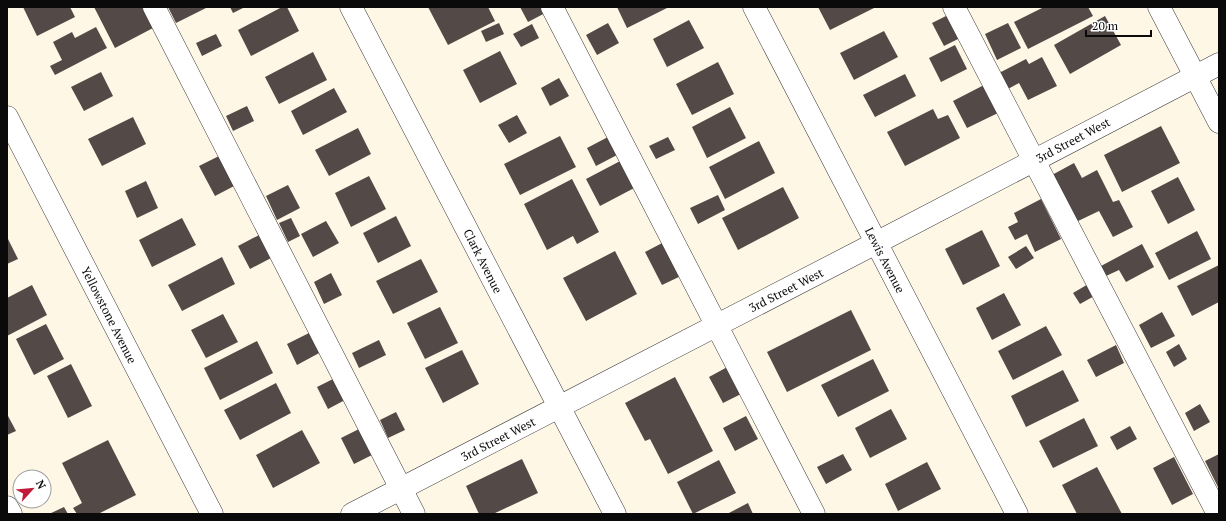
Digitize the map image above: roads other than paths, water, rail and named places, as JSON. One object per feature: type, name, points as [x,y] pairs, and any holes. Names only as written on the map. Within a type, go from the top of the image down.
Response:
[{"type":"street","points":[[154,7],[414,514]]},
{"type":"street","name":"Clark Avenue","points":[[351,7],[615,514]]},
{"type":"street","points":[[552,7],[814,514]]},
{"type":"street","name":"Lewis Avenue","points":[[754,7],[1017,514]]},
{"type":"street","points":[[954,7],[1218,514]]},
{"type":"street","points":[[1159,7],[1219,122]]},
{"type":"street","name":"3rd Street West","points":[[352,514],[559,408],[1219,64]]},
{"type":"street","name":"Yellowstone Avenue","points":[[7,117],[212,514]]},
{"type":"street","points":[[7,507],[11,514]]}]
